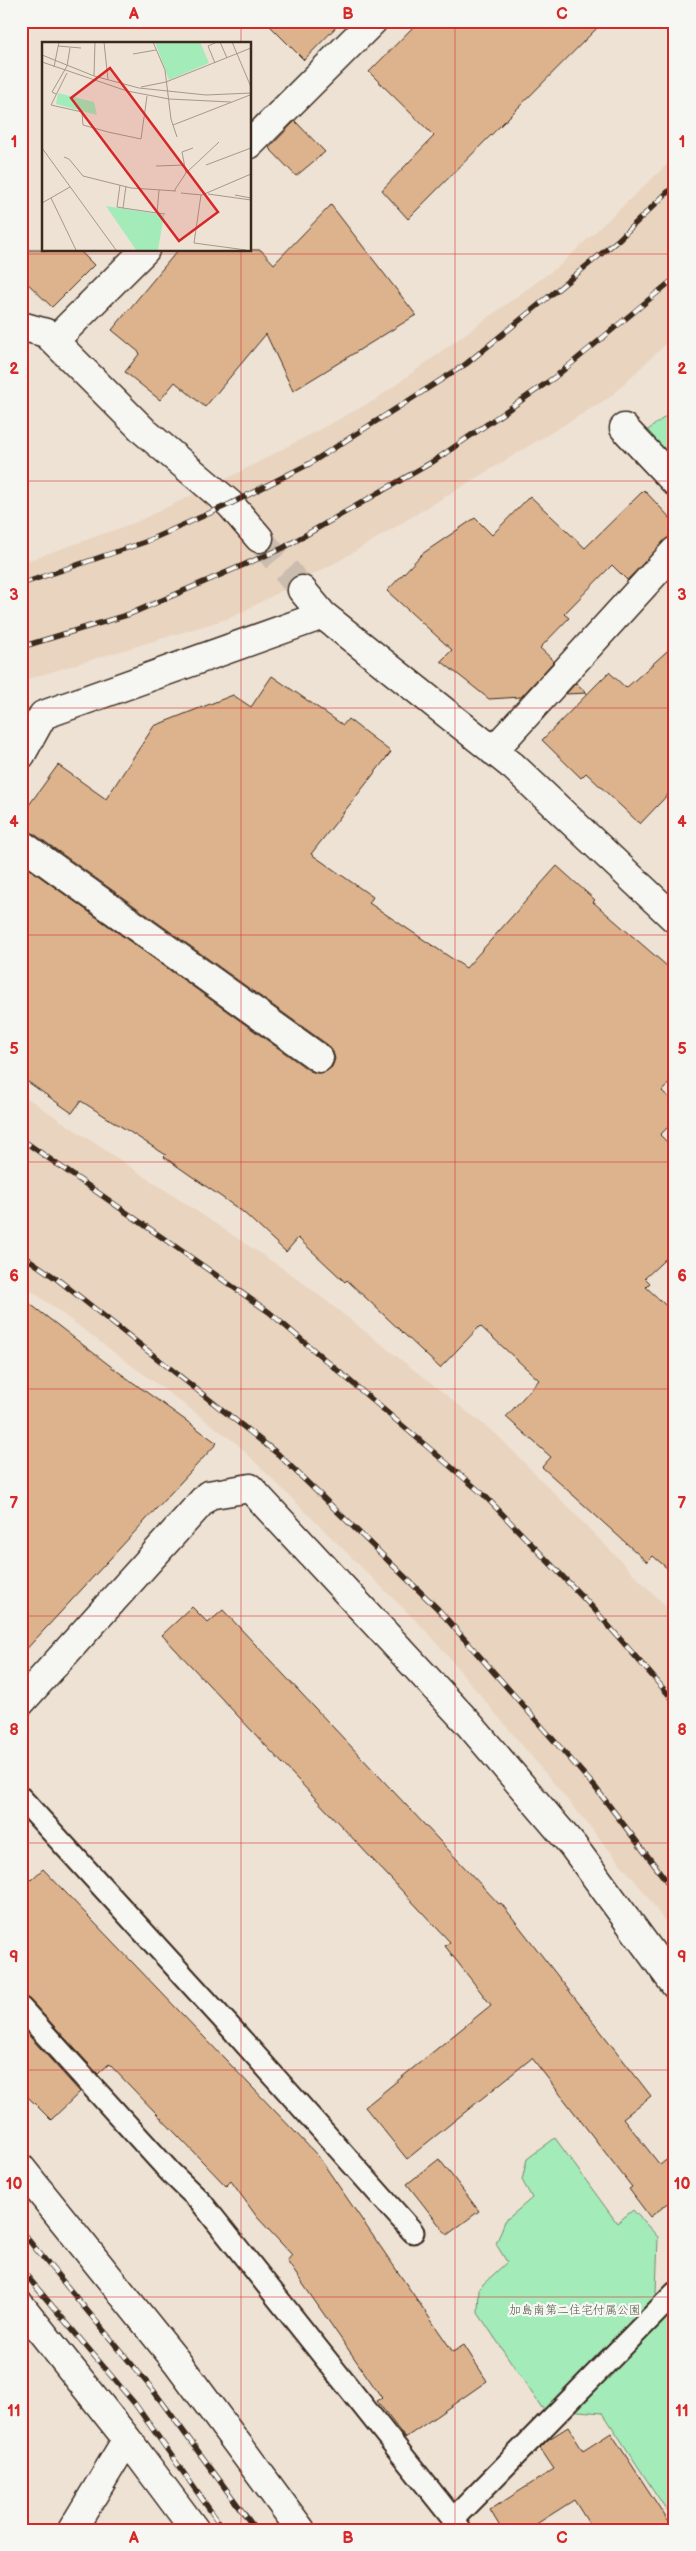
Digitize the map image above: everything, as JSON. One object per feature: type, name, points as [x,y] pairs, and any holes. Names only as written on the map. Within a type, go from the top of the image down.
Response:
[{"type":"street","points":[[251,143],[373,21]]},
{"type":"street","points":[[54,341],[144,251]]},
{"type":"street","points":[[21,326],[46,333],[145,432],[230,504],[259,538]]},
{"type":"street","points":[[624,428],[675,482]]},
{"type":"street","points":[[493,751],[675,551]]},
{"type":"street","points":[[302,590],[323,615],[514,767],[675,919]]},
{"type":"street","points":[[21,754],[32,716],[323,615]]},
{"type":"street","points":[[21,844],[320,1058]]},
{"type":"street","points":[[21,1702],[208,1495],[250,1488],[470,1724],[573,1846],[675,1985]]},
{"type":"street","points":[[21,2168],[177,2362],[301,2530]]},
{"type":"street","points":[[21,2306],[127,2439],[195,2530]]},
{"type":"street","points":[[72,2530],[127,2439]]},
{"type":"lane","points":[[21,1798],[226,2022],[413,2232]]},
{"type":"lane","points":[[21,2008],[170,2172],[201,2202],[457,2524],[675,2293]]},
{"type":"shaded area","points":[[675,157],[675,335],[610,397],[339,561],[230,618],[21,681],[21,563],[134,523],[230,477],[375,400],[560,265]]},
{"type":"shaded area","points":[[21,1094],[297,1278],[497,1435],[675,1616],[675,1936],[645,1893],[431,1636],[236,1443],[21,1283]]},
{"type":"green space","points":[[675,409],[675,465],[644,433]]},
{"type":"green space","name":"加島南第二住宅付属公園","points":[[555,2138],[617,2223],[633,2210],[658,2237],[656,2293],[675,2316],[675,2523],[603,2413],[542,2408],[478,2313],[479,2288],[507,2262],[496,2244],[505,2221],[532,2198],[522,2180],[527,2159]]},
{"type":"building","points":[[265,21],[342,21],[304,60]]},
{"type":"building","points":[[419,21],[604,21],[408,219],[382,190],[434,136],[369,72]]},
{"type":"building","points":[[295,121],[325,152],[296,176],[269,148]]},
{"type":"building","points":[[331,205],[416,315],[293,391],[266,334],[205,407],[175,382],[160,400],[125,372],[140,353],[112,330],[177,251],[261,250],[274,264]]},
{"type":"building","points":[[21,250],[80,251],[94,265],[52,307],[21,277]]},
{"type":"building","points":[[644,490],[672,520],[669,537],[627,580],[612,565],[564,614],[569,618],[540,648],[554,661],[521,697],[489,699],[441,661],[452,650],[387,591],[422,554],[475,518],[492,535],[530,496],[585,548]]},
{"type":"building","points":[[675,644],[675,787],[640,824],[586,773],[581,778],[542,740],[609,672],[626,688]]},
{"type":"building","points":[[272,676],[343,725],[348,719],[391,752],[311,854],[373,897],[369,903],[466,968],[557,866],[595,900],[593,902],[675,973],[675,1077],[662,1091],[675,1103],[675,1120],[660,1135],[675,1150],[675,1250],[645,1278],[650,1283],[646,1287],[675,1314],[675,1575],[653,1556],[647,1562],[542,1467],[551,1457],[506,1417],[539,1380],[480,1326],[440,1368],[347,1280],[345,1282],[298,1238],[286,1252],[243,1212],[164,1157],[166,1155],[81,1101],[72,1113],[21,1077],[21,863],[310,1071],[317,1073],[325,1072],[332,1067],[335,1059],[328,1045],[30,831],[21,829],[21,816],[58,765],[106,799],[154,726],[233,695],[251,707]]},
{"type":"building","points":[[576,683],[587,693],[566,694]]},
{"type":"building","points":[[21,1297],[113,1368],[217,1443],[21,1655]]},
{"type":"building","points":[[192,1607],[208,1623],[223,1610],[499,1904],[501,1903],[651,2096],[623,2118],[660,2165],[675,2153],[675,2198],[650,2217],[629,2189],[632,2187],[532,2058],[407,2159],[365,2107],[491,2005],[445,1946],[450,1942],[162,1635]]},
{"type":"building","points":[[43,1869],[318,2156],[453,2352],[464,2345],[487,2381],[405,2438],[377,2401],[382,2398],[287,2261],[292,2255],[257,2217],[231,2181],[226,2186],[109,2064],[98,2074],[30,2000],[21,1996],[21,1889]]},
{"type":"building","points":[[21,2027],[80,2092],[51,2120],[21,2090]]},
{"type":"building","points":[[439,2159],[479,2211],[447,2235],[407,2184]]},
{"type":"building","points":[[568,2427],[583,2451],[611,2433],[674,2530],[593,2530],[574,2500],[527,2530],[502,2530],[490,2510],[554,2469],[540,2448],[549,2439]]},
{"type":"tunnel","points":[[259,538],[302,590]]},
{"type":"railway","points":[[21,584],[145,542],[230,504],[309,464],[466,364],[617,241],[675,185]]},
{"type":"railway","points":[[21,647],[130,614],[283,548],[434,461],[555,377],[675,278]]},
{"type":"railway","points":[[21,1139],[269,1312],[484,1495],[594,1609],[675,1702]]},
{"type":"railway","points":[[21,1254],[57,1279],[278,1454],[437,1608],[595,1787],[675,1892]]},
{"type":"railway","points":[[21,2231],[153,2390],[256,2530]]},
{"type":"railway","points":[[21,2269],[135,2404],[224,2530]]}]
